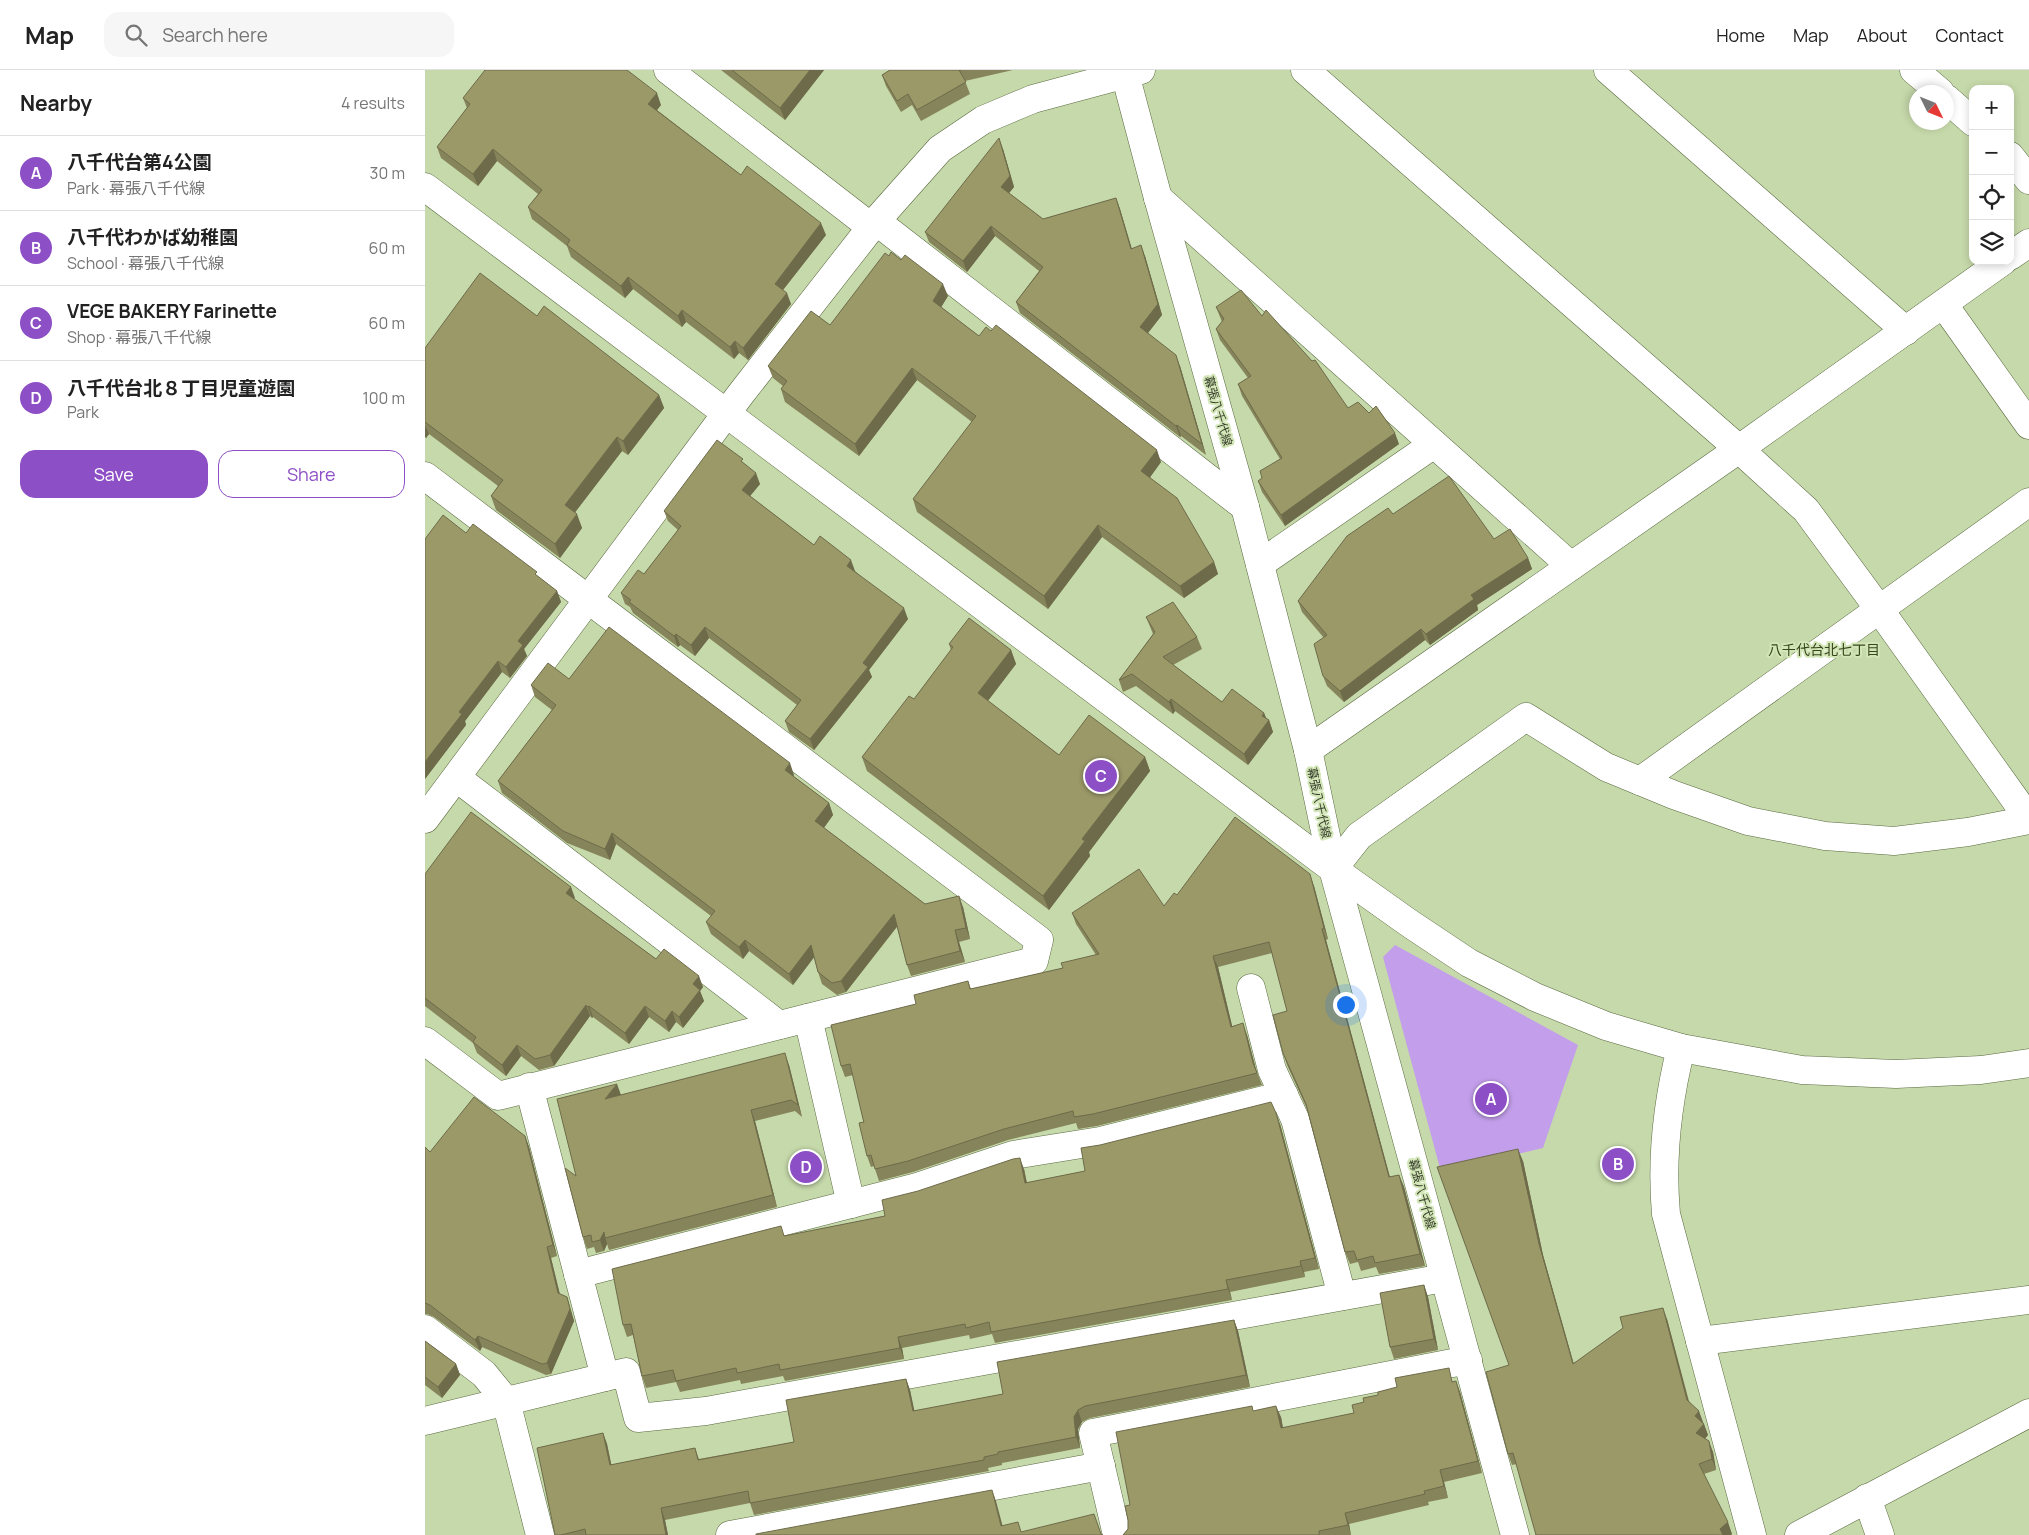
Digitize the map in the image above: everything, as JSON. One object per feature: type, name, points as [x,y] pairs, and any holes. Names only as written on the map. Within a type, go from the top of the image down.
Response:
[{"type":"street","points":[[668,70],[1245,507]]},
{"type":"street","points":[[1305,70],[1739,449],[1806,510],[2029,820],[1968,832],[1894,841],[1825,836],[1749,821],[1606,767],[1526,717],[1359,836],[1333,869]]},
{"type":"street","points":[[1608,70],[1906,331]]},
{"type":"street","points":[[1914,70],[1931,85]]},
{"type":"street","points":[[425,819],[727,413],[873,224],[940,149],[983,120],[1033,98],[1131,71]]},
{"type":"street","name":"幕張八千代線","points":[[1131,71],[1158,198],[1260,564],[1308,750],[1333,869],[1515,1535]]},
{"type":"street","points":[[1954,105],[1969,118]]},
{"type":"street","points":[[2014,161],[2029,180]]},
{"type":"street","points":[[425,187],[1333,869],[1469,963],[1535,997],[1606,1026],[1681,1048],[1802,1070],[1896,1074],[1981,1070],[2029,1063]]},
{"type":"street","points":[[1158,198],[1571,566]]},
{"type":"street","points":[[2014,253],[2029,243]]},
{"type":"street","points":[[1308,750],[1739,449],[1997,265]]},
{"type":"street","points":[[1943,304],[2029,425]]},
{"type":"street","points":[[1260,564],[1434,444]]},
{"type":"street","points":[[425,1041],[497,1096],[1034,961],[1039,940],[589,600],[427,483]]},
{"type":"street","points":[[1640,781],[2029,502]]},
{"type":"street","points":[[457,778],[779,1025]]},
{"type":"street","points":[[1251,988],[1272,1070],[1295,1119],[1341,1296]]},
{"type":"street","points":[[808,1018],[851,1204]]},
{"type":"street","points":[[1681,1048],[1672,1080],[1664,1142],[1663,1180],[1665,1214],[1752,1535]]},
{"type":"street","points":[[529,1087],[605,1377]]},
{"type":"street","points":[[578,1274],[917,1187],[1013,1155],[1100,1141],[1284,1095]]},
{"type":"street","points":[[425,1420],[625,1372],[638,1418],[706,1411],[1445,1278]]},
{"type":"street","points":[[1700,1340],[2029,1300]]},
{"type":"street","points":[[425,1329],[484,1374],[506,1401],[540,1535]]},
{"type":"street","points":[[1117,1535],[1093,1433],[1467,1360]]},
{"type":"street","points":[[1799,1535],[2029,1413]]},
{"type":"street","points":[[730,1535],[1101,1466]]},
{"type":"street","points":[[1867,1498],[1880,1535]]},
{"type":"shaded area","points":[[1395,945],[1578,1045],[1543,1148],[1441,1172],[1383,957]]},
{"type":"building","points":[[485,70],[627,70],[657,93],[648,104],[741,175],[747,166],[821,223],[775,284],[787,293],[743,348],[735,341],[730,347],[682,310],[678,316],[628,277],[621,286],[567,245],[570,240],[528,207],[542,190],[493,149],[473,174],[437,147],[470,104],[463,98]]},
{"type":"building","points":[[732,70],[810,70],[780,108]]},
{"type":"building","points":[[890,70],[959,70],[966,82],[917,110],[908,94],[897,101],[882,75]]},
{"type":"building","points":[[999,138],[1010,176],[1001,187],[1043,219],[1116,198],[1131,249],[1141,245],[1158,304],[1140,327],[1176,355],[1202,444],[1016,302],[1043,267],[991,226],[963,261],[925,232]]},
{"type":"building","points":[[891,252],[901,260],[905,255],[943,284],[933,301],[979,336],[986,327],[991,331],[996,325],[1157,450],[1141,471],[1177,498],[1214,562],[1180,586],[1098,525],[1044,596],[913,499],[976,416],[912,368],[855,444],[781,389],[787,381],[768,366],[811,311],[830,325],[885,253],[889,256]]},
{"type":"building","points":[[480,273],[537,316],[544,306],[659,395],[623,441],[617,437],[565,505],[577,514],[555,544],[491,496],[503,480],[425,422],[425,348]]},
{"type":"building","points":[[1241,290],[1262,316],[1266,310],[1312,361],[1315,360],[1348,408],[1358,402],[1369,413],[1376,406],[1395,433],[1281,515],[1258,481],[1262,478],[1260,471],[1282,458],[1238,384],[1251,376],[1216,329],[1224,319],[1216,307]]},
{"type":"building","points":[[717,440],[743,459],[741,461],[756,473],[742,490],[814,545],[820,536],[851,560],[847,566],[904,608],[863,663],[868,667],[810,739],[785,721],[801,700],[705,627],[691,645],[676,634],[674,636],[629,602],[631,600],[621,593],[638,570],[644,574],[681,526],[664,511]]},
{"type":"building","points":[[1449,476],[1494,539],[1510,529],[1528,558],[1471,595],[1474,599],[1426,634],[1421,629],[1340,691],[1323,676],[1314,644],[1327,635],[1298,601],[1347,536],[1388,508],[1393,514]]},
{"type":"building","points":[[443,515],[466,533],[473,524],[537,572],[535,574],[557,591],[518,641],[523,645],[506,667],[498,661],[459,712],[462,714],[425,762],[425,539]]},
{"type":"building","points":[[1173,602],[1197,637],[1163,657],[1222,702],[1232,689],[1264,713],[1262,716],[1269,720],[1244,754],[1171,699],[1169,702],[1132,674],[1119,680],[1155,632],[1146,617]]},
{"type":"building","points":[[969,618],[1011,650],[978,693],[1059,755],[1089,715],[1145,757],[1082,839],[1085,841],[1043,896],[862,757],[909,696],[914,699],[953,647],[949,644]]},
{"type":"building","points":[[609,627],[790,763],[785,770],[829,803],[815,821],[925,904],[959,896],[966,928],[955,930],[960,951],[907,965],[894,914],[841,981],[832,983],[818,972],[811,945],[789,974],[745,940],[739,947],[706,922],[715,911],[612,833],[605,849],[563,831],[498,781],[556,705],[531,685],[548,663],[569,679]]},
{"type":"building","points":[[471,812],[571,887],[566,893],[656,959],[664,949],[699,976],[693,984],[700,990],[679,1017],[672,1011],[665,1021],[645,1006],[625,1033],[586,1005],[550,1055],[535,1059],[517,1045],[502,1065],[473,1042],[476,1037],[425,998],[425,874]]},
{"type":"building","points":[[1235,817],[1310,874],[1324,928],[1322,929],[1389,1177],[1399,1175],[1420,1254],[1375,1263],[1373,1256],[1357,1260],[1354,1251],[1345,1252],[1306,1104],[1283,1053],[1273,1015],[1287,1011],[1269,942],[1213,956],[1231,1027],[1243,1023],[1257,1073],[1093,1114],[1074,1117],[1073,1111],[1004,1129],[908,1161],[875,1169],[871,1155],[867,1156],[859,1123],[864,1122],[850,1064],[841,1066],[831,1025],[916,1004],[914,995],[968,981],[970,989],[984,986],[1063,968],[1061,963],[1099,954],[1072,913],[1139,869],[1164,906],[1174,893],[1177,895]]},
{"type":"building","points":[[785,1053],[798,1105],[791,1100],[751,1110],[773,1195],[605,1238],[604,1232],[600,1240],[592,1242],[591,1235],[583,1237],[565,1168],[576,1176],[557,1099],[617,1084],[605,1099]]},
{"type":"building","points":[[474,1097],[525,1136],[553,1245],[547,1247],[558,1293],[567,1297],[570,1309],[547,1363],[542,1364],[478,1336],[475,1340],[425,1303],[425,1147],[430,1152]]},
{"type":"building","points":[[1271,1102],[1276,1113],[1315,1258],[1300,1261],[1301,1266],[1226,1280],[1228,1289],[991,1332],[989,1322],[966,1328],[965,1324],[898,1337],[900,1348],[780,1370],[779,1364],[737,1373],[736,1368],[676,1381],[673,1370],[642,1376],[631,1324],[623,1325],[612,1269],[781,1226],[784,1236],[885,1216],[882,1200],[918,1191],[1013,1159],[1020,1158],[1025,1183],[1085,1171],[1081,1148],[1100,1145]]},
{"type":"building","points":[[1518,1149],[1539,1244],[1573,1364],[1623,1328],[1620,1317],[1663,1308],[1687,1400],[1699,1411],[1695,1416],[1704,1424],[1696,1433],[1709,1441],[1712,1459],[1699,1464],[1728,1522],[1720,1529],[1723,1535],[1536,1535],[1513,1453],[1508,1454],[1486,1372],[1509,1365],[1437,1167]]},
{"type":"building","points":[[1424,1285],[1434,1339],[1390,1347],[1380,1293]]},
{"type":"building","points":[[1234,1320],[1246,1375],[1085,1406],[1078,1410],[1074,1417],[1076,1437],[998,1452],[998,1454],[984,1457],[984,1460],[750,1503],[748,1491],[661,1508],[666,1535],[586,1535],[585,1529],[555,1535],[537,1448],[603,1433],[610,1465],[695,1448],[698,1460],[794,1442],[786,1400],[906,1379],[913,1411],[1003,1394],[997,1362]]},
{"type":"building","points":[[425,1341],[456,1364],[438,1387],[425,1377]]},
{"type":"building","points":[[1449,1368],[1452,1382],[1456,1381],[1478,1461],[1440,1470],[1444,1486],[1424,1491],[1425,1494],[1345,1513],[1348,1525],[1319,1531],[1319,1535],[1123,1535],[1128,1529],[1125,1506],[1130,1505],[1116,1432],[1252,1406],[1253,1411],[1276,1406],[1281,1428],[1354,1413],[1352,1405],[1364,1402],[1363,1398],[1378,1395],[1378,1392],[1397,1387],[1395,1378]]},
{"type":"building","points":[[992,1490],[1001,1526],[1018,1522],[1021,1532],[1094,1514],[1103,1535],[756,1535],[756,1534]]},
{"type":"place","name":"VEGE BAKERY Farinette","points":[[1101,776]]},
{"type":"place","name":"八千代台第4公園","points":[[1491,1099]]},
{"type":"place","name":"八千代わかば幼稚園","points":[[1618,1164]]},
{"type":"place","name":"八千代台北８丁目児童遊園","points":[[806,1167]]},
{"type":"district","name":"八千代台北七丁目","points":[[1824,650]]}]
